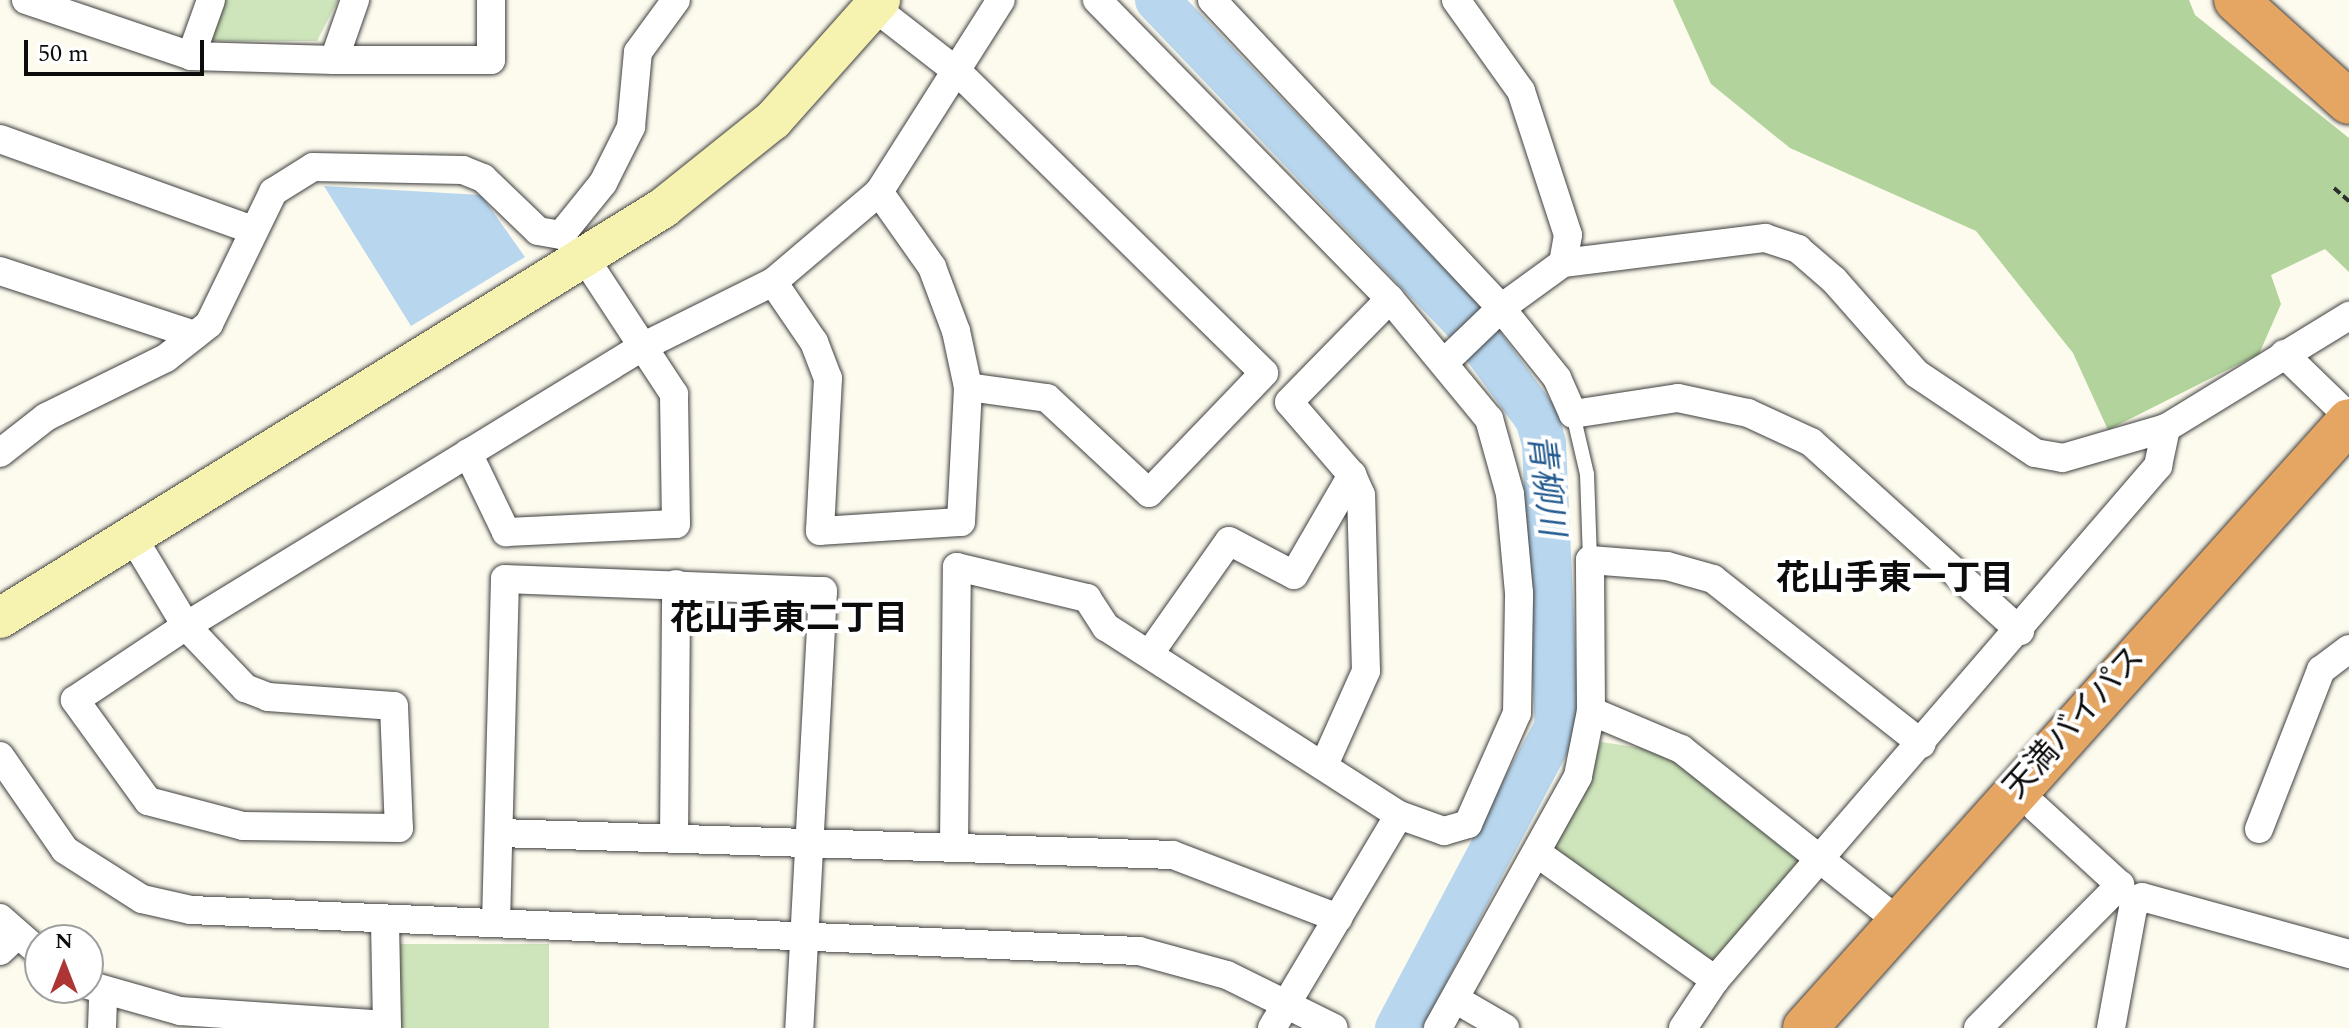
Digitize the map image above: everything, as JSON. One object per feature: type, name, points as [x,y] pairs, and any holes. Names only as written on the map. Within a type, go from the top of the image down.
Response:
[{"type":"highway","points":[[2236,0],[2349,102]]},
{"type":"highway","points":[[2271,0],[2349,71]]},
{"type":"highway","name":"天満バイパス","points":[[1805,1028],[1897,920],[2349,419]]},
{"type":"highway","name":"天満バイパス","points":[[1841,1028],[2349,464]]},
{"type":"street","points":[[26,0],[63,7],[191,56],[334,60],[491,60],[491,0]]},
{"type":"street","points":[[191,56],[211,0]]},
{"type":"street","points":[[334,60],[355,0]]},
{"type":"street","points":[[0,453],[46,417],[166,358],[209,324],[250,229],[273,192],[313,167],[415,166],[483,178],[538,231],[561,235],[603,183],[631,127],[638,52],[676,0]]},
{"type":"street","points":[[132,536],[186,626],[245,688],[268,697],[394,706],[399,828],[243,826],[148,801],[75,700],[186,626],[642,347],[773,282],[879,192],[960,74],[1001,0]]},
{"type":"street","points":[[954,844],[957,567],[1078,593],[1106,627],[1399,815],[1444,831],[1468,824],[1517,713],[1519,593],[1510,494],[1489,419],[1447,360],[1390,299],[1097,0]]},
{"type":"street","points":[[1212,0],[1501,308],[1557,378],[1573,414],[1678,398],[1748,413],[1811,442],[2020,631]]},
{"type":"street","points":[[1456,0],[1521,91],[1568,235],[1563,263]]},
{"type":"street","points":[[0,618],[584,257],[725,161],[822,71],[877,4],[960,74],[1264,373],[1149,493],[1047,398],[968,387]]},
{"type":"street","points":[[0,139],[250,229]]},
{"type":"street","points":[[773,282],[814,342],[828,378],[820,531],[961,522],[968,387],[932,267],[879,192]]},
{"type":"street","points":[[1447,360],[1501,308],[1563,263],[1699,241],[1782,241],[1834,280],[1917,374],[2035,453],[2075,457],[2166,428],[2349,316]]},
{"type":"street","points":[[468,453],[506,532],[676,524],[674,394],[584,257]]},
{"type":"street","points":[[0,271],[195,335]]},
{"type":"street","points":[[1324,765],[1366,671],[1363,523],[1352,475],[1289,402],[1390,299]]},
{"type":"street","points":[[2284,354],[2349,419]]},
{"type":"street","points":[[1683,1028],[1715,980],[2020,631],[2158,466],[2166,428]]},
{"type":"street","points":[[1150,653],[1229,541],[1294,575],[1352,475]]},
{"type":"street","points":[[1438,1028],[1578,776],[1591,711],[1590,560],[1667,566],[1713,579],[1922,744]]},
{"type":"street","points":[[496,923],[505,579],[823,591],[805,840],[805,935],[799,1028]]},
{"type":"street","points":[[674,837],[676,584]]},
{"type":"street","points":[[2259,829],[2321,670],[2349,649]]},
{"type":"street","points":[[1591,711],[1681,749],[1897,920]]},
{"type":"street","points":[[0,756],[65,850],[142,899],[243,917],[496,923],[1139,951],[1227,975],[1289,1002],[1334,1028]]},
{"type":"street","points":[[1978,1028],[2120,885],[2036,808]]},
{"type":"street","points":[[1272,1028],[1399,815]]},
{"type":"street","points":[[500,833],[954,844],[1173,855],[1338,918]]},
{"type":"street","points":[[1537,853],[1715,980]]},
{"type":"street","points":[[2111,1028],[2133,908],[2142,897],[2349,954]]},
{"type":"street","points":[[104,991],[180,1011],[240,1022],[387,1026],[385,922]]},
{"type":"street","points":[[6,935],[24,945]]},
{"type":"street","points":[[1455,999],[1505,1028]]},
{"type":"street","points":[[98,1004],[102,1028]]},
{"type":"lane","points":[[1573,414],[1587,474],[1590,560]]},
{"type":"path","points":[[2334,188],[2349,201]]},
{"type":"green space","points":[[223,0],[338,0],[317,41],[216,41],[209,38]]},
{"type":"green space","points":[[1673,0],[2189,0],[2195,15],[2349,138],[2349,272],[2325,249],[2271,275],[2281,304],[2259,354],[2108,430],[2073,353],[1976,231],[1790,148],[1711,84]]},
{"type":"green space","points":[[1601,742],[1669,752],[1806,866],[1711,966],[1552,853]]},
{"type":"green space","points":[[400,944],[549,944],[549,1028],[400,1028]]},
{"type":"water","points":[[324,186],[481,195],[525,257],[411,326]]},
{"type":"waterway","name":"青柳川","points":[[1157,0],[1467,324],[1537,419],[1544,444],[1557,726],[1397,1028]]},
{"type":"district","name":"花山手東一丁目","points":[[1895,580]]},
{"type":"district","name":"花山手東二丁目","points":[[789,620]]}]
